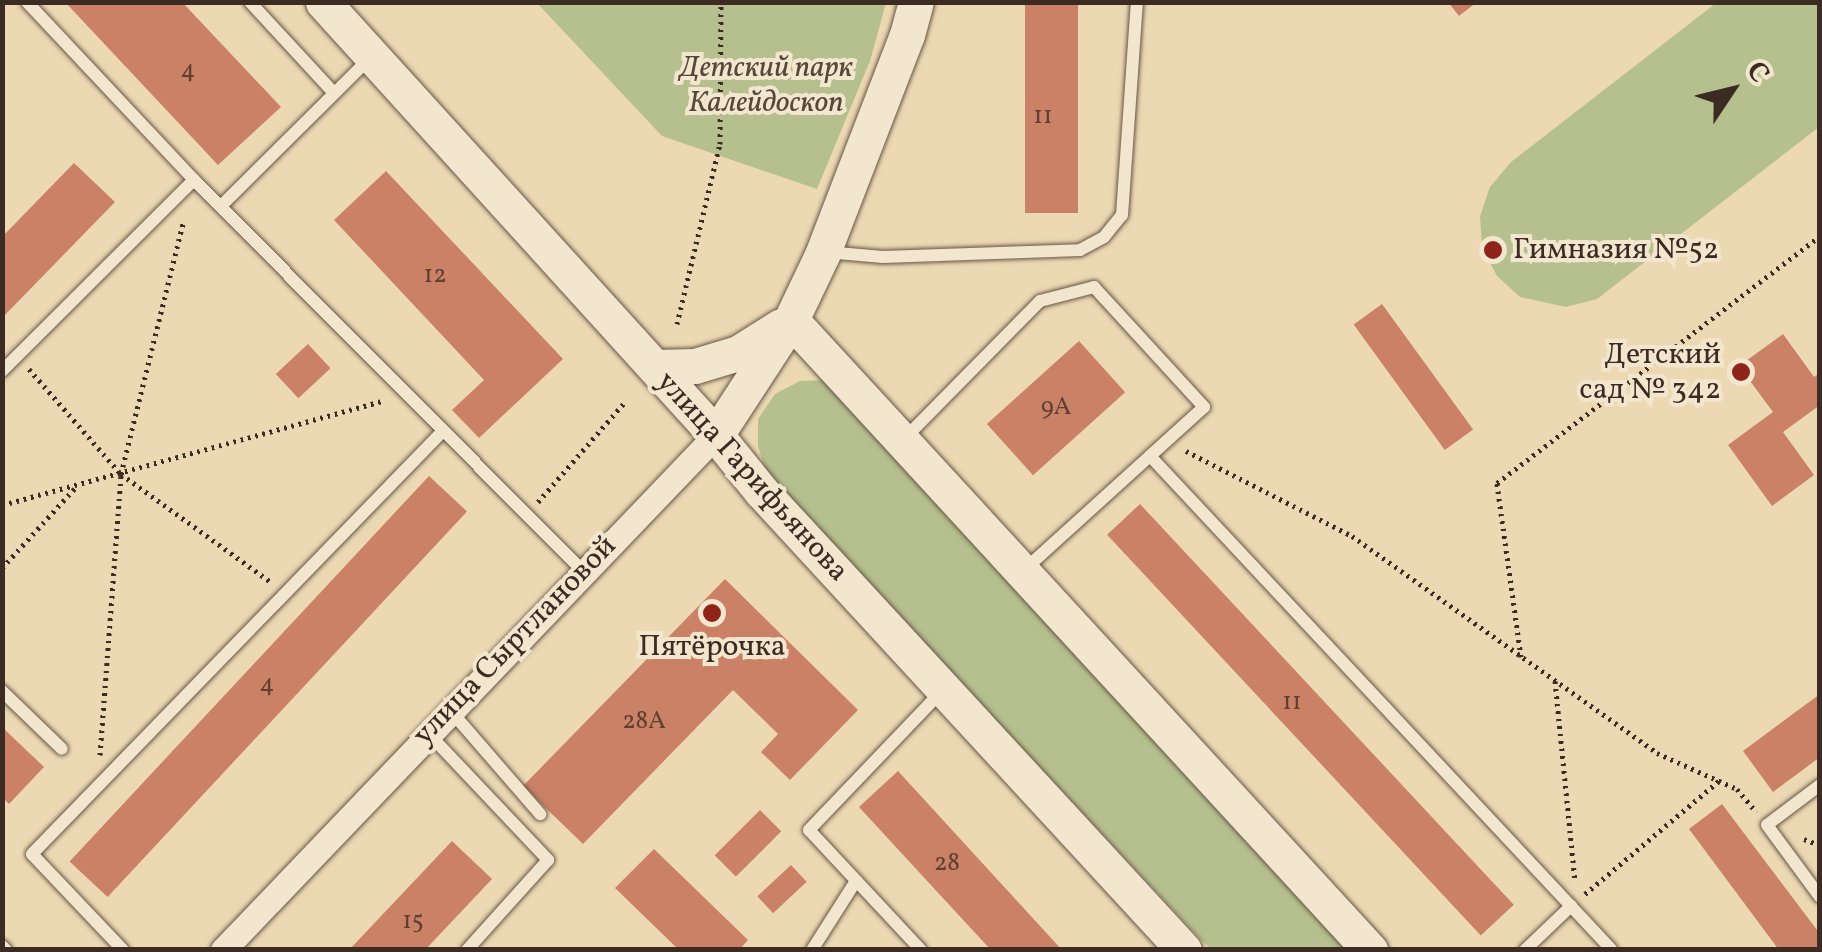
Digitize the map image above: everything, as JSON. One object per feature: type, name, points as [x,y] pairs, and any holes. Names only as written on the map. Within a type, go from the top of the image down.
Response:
[{"type":"street","name":"улица Гарифьянова","points":[[322,2],[716,434],[760,491],[1184,950]]},
{"type":"street","name":"улица Сыртлановой","points":[[223,950],[716,434],[790,320],[823,252],[908,35],[916,2]]},
{"type":"street","points":[[654,367],[695,366],[738,352],[790,320],[1370,950]]},
{"type":"lane","points":[[27,2],[194,180],[582,570]]},
{"type":"lane","points":[[250,2],[334,93]]},
{"type":"lane","points":[[823,252],[883,256],[1080,250],[1104,237],[1122,215],[1137,2]]},
{"type":"lane","points":[[221,206],[372,56]]},
{"type":"lane","points":[[2,371],[194,180]]},
{"type":"lane","points":[[902,441],[1040,300],[1094,287],[1204,407],[1021,572]]},
{"type":"lane","points":[[124,950],[32,854],[442,432]]},
{"type":"lane","points":[[1150,456],[1612,950]]},
{"type":"lane","points":[[921,950],[809,830],[944,688]]},
{"type":"lane","points":[[2,691],[62,750]]},
{"type":"lane","points":[[450,710],[540,814]]},
{"type":"lane","points":[[428,733],[548,860],[468,950]]},
{"type":"lane","points":[[1820,785],[1766,825],[1820,897]]},
{"type":"lane","points":[[812,950],[856,881]]},
{"type":"lane","points":[[1525,950],[1571,906]]},
{"type":"path","points":[[676,324],[720,144],[722,2]]},
{"type":"path","points":[[98,784],[121,474],[194,180]]},
{"type":"path","points":[[1521,657],[1497,483],[1820,236]]},
{"type":"path","points":[[17,356],[121,474],[286,592]]},
{"type":"path","points":[[2,505],[405,395]]},
{"type":"path","points":[[527,515],[624,402]]},
{"type":"path","points":[[1167,441],[1352,536],[1657,753],[1737,790],[1766,825]]},
{"type":"path","points":[[2,568],[78,485]]},
{"type":"path","points":[[1555,680],[1577,900],[1720,780]]},
{"type":"green space","name":"Детский парк Калейдоскоп","points":[[537,3],[886,3],[870,61],[817,189],[662,136]]},
{"type":"green space","points":[[1716,3],[1819,3],[1819,127],[1597,299],[1566,307],[1520,297],[1497,276],[1482,248],[1480,216],[1490,187],[1511,162]]},
{"type":"green space","points":[[827,380],[1356,949],[1210,949],[767,476],[758,446],[758,419],[775,394],[800,381]]},
{"type":"building","points":[[65,2],[182,2],[281,107],[218,165]]},
{"type":"building","points":[[1025,2],[1078,2],[1078,213],[1025,213]]},
{"type":"building","points":[[1448,2],[1477,2],[1459,16]]},
{"type":"building","points":[[74,163],[115,202],[2,318],[2,237]]},
{"type":"building","points":[[386,171],[563,359],[479,438],[452,410],[484,380],[334,220]]},
{"type":"building","points":[[1382,304],[1473,429],[1445,450],[1354,325]]},
{"type":"building","points":[[1783,334],[1814,377],[1820,373],[1820,405],[1783,432],[1814,475],[1772,506],[1728,445],[1773,412],[1739,366]]},
{"type":"building","points":[[1079,341],[1125,392],[1033,475],[987,424]]},
{"type":"building","points":[[308,344],[331,368],[298,398],[276,374]]},
{"type":"building","points":[[429,476],[467,511],[108,897],[70,861]]},
{"type":"building","points":[[1140,504],[1514,905],[1481,935],[1107,535]]},
{"type":"building","points":[[725,579],[858,710],[790,780],[761,752],[778,734],[733,690],[583,844],[523,786]]},
{"type":"building","points":[[1820,694],[1820,757],[1773,792],[1743,751]]},
{"type":"building","points":[[2,727],[44,767],[9,804],[2,797]]},
{"type":"building","points":[[898,771],[1062,950],[991,950],[859,807]]},
{"type":"building","points":[[1722,804],[1820,934],[1820,950],[1779,950],[1689,829]]},
{"type":"building","points":[[760,810],[781,831],[736,876],[715,855]]},
{"type":"building","points":[[452,841],[492,879],[425,950],[349,950]]},
{"type":"building","points":[[654,849],[748,940],[739,950],[679,950],[615,888]]},
{"type":"building","points":[[791,865],[807,882],[773,913],[757,896]]},
{"type":"place","name":"Гимназия №52","points":[[1493,250]]},
{"type":"place","name":"Детский сад № 342","points":[[1741,372]]},
{"type":"place","name":"Пятёрочка","points":[[712,613]]}]
